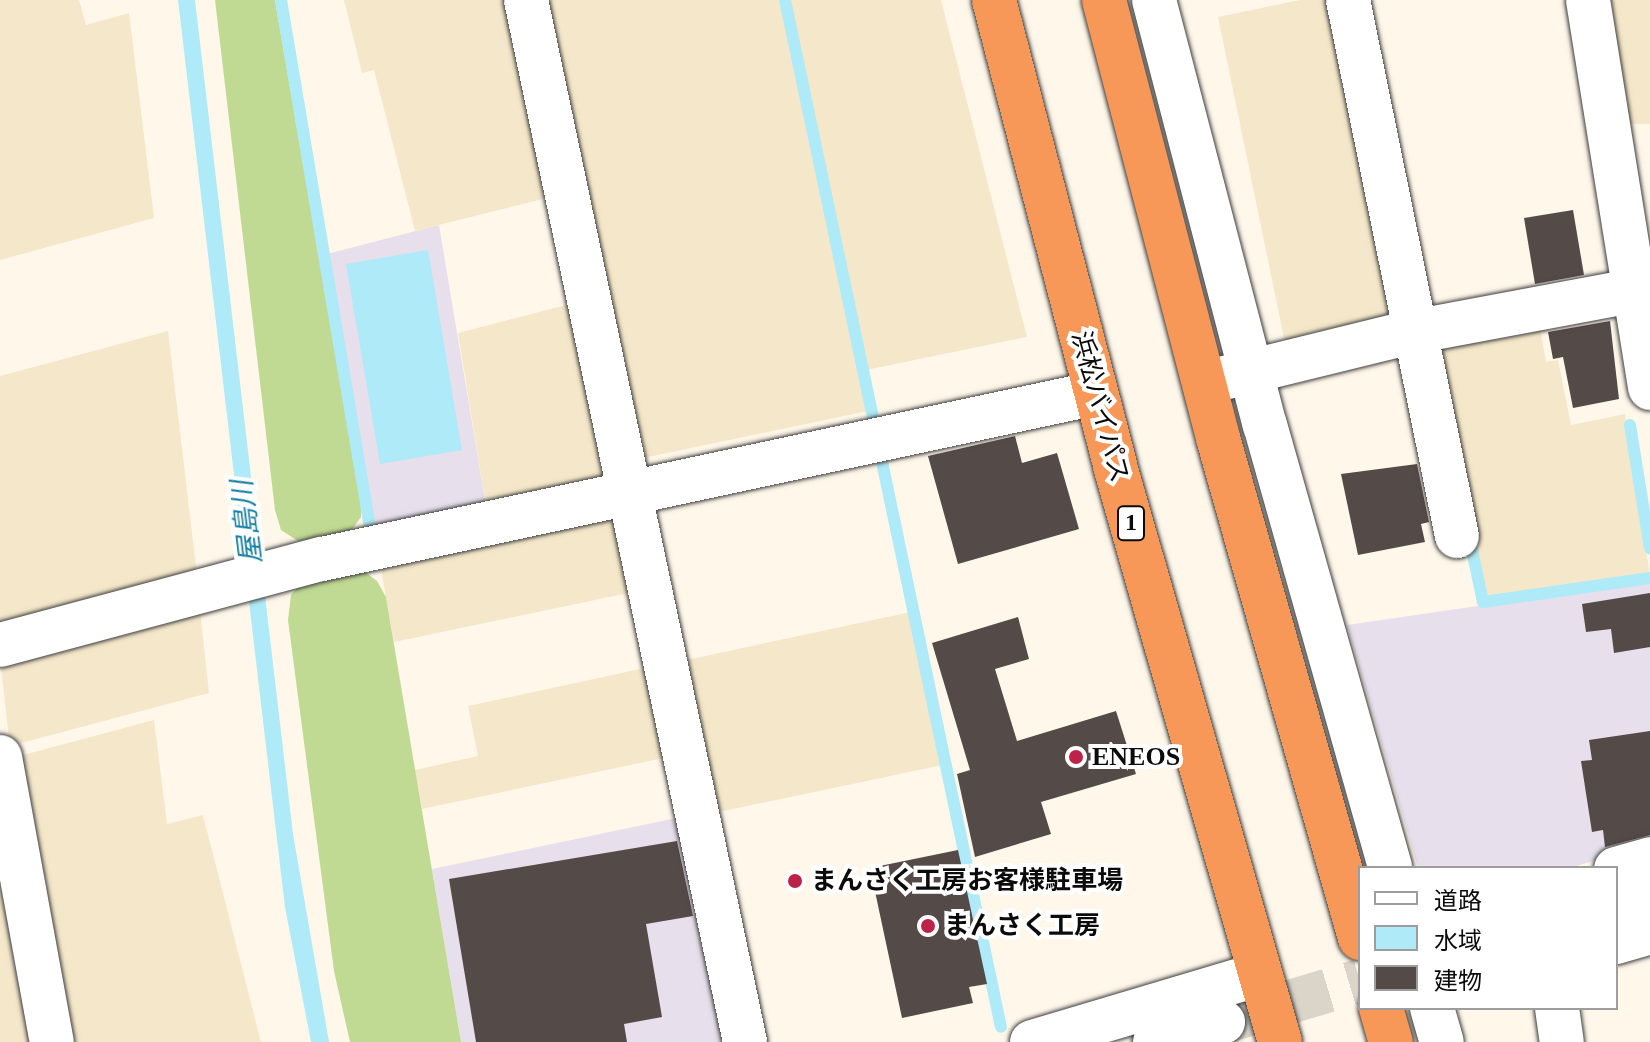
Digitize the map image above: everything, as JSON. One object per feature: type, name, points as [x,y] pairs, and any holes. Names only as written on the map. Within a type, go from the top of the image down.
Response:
[{"type":"highway","name":"浜松バイパス","points":[[994,0],[1096,393],[1279,1042]]},
{"type":"highway","points":[[1104,0],[1204,383],[1358,931]]},
{"type":"street","points":[[526,0],[745,1042]]},
{"type":"street","points":[[1154,0],[1251,370],[1389,866]]},
{"type":"street","points":[[1348,0],[1457,536]]},
{"type":"street","points":[[1588,0],[1632,291],[1649,381]]},
{"type":"street","points":[[1204,383],[1416,333],[1632,291]]},
{"type":"street","points":[[0,645],[279,570],[1096,393]]},
{"type":"street","points":[[0,757],[52,1042]]},
{"type":"street","points":[[1618,868],[1650,859]]},
{"type":"street","points":[[1618,904],[1650,895]]},
{"type":"street","points":[[1618,941],[1650,932]]},
{"type":"street","points":[[1032,1042],[1260,974]]},
{"type":"street","points":[[1433,1010],[1442,1042]]},
{"type":"street","points":[[1557,1010],[1562,1042]]},
{"type":"street","points":[[1155,1042],[1223,1022]]},
{"type":"shaded area","points":[[0,0],[79,0],[86,25],[129,13],[154,218],[0,260]]},
{"type":"shaded area","points":[[344,0],[514,0],[555,196],[415,231],[374,70],[362,73]]},
{"type":"shaded area","points":[[538,0],[782,0],[868,411],[634,460]]},
{"type":"shaded area","points":[[788,0],[941,0],[1027,337],[866,370]]},
{"type":"shaded area","points":[[1300,0],[1337,0],[1401,317],[1287,353],[1218,17]]},
{"type":"shaded area","points":[[1609,0],[1650,0],[1650,124],[1628,124]]},
{"type":"shaded area","points":[[439,225],[486,506],[374,530],[327,254]]},
{"type":"shaded area","points":[[578,302],[615,480],[486,506],[458,333]]},
{"type":"shaded area","points":[[1539,322],[1546,362],[1558,360],[1571,425],[1625,414],[1650,575],[1485,599],[1433,343]]},
{"type":"shaded area","points":[[168,331],[198,583],[0,635],[0,376]]},
{"type":"shaded area","points":[[610,510],[638,591],[394,642],[379,558]]},
{"type":"shaded area","points":[[1650,581],[1650,844],[1577,866],[1417,866],[1347,625]]},
{"type":"shaded area","points":[[199,601],[209,693],[10,746],[0,660]]},
{"type":"shaded area","points":[[911,612],[943,765],[709,814],[677,662]]},
{"type":"shaded area","points":[[654,666],[673,756],[422,809],[415,770],[478,756],[468,706]]},
{"type":"shaded area","points":[[154,720],[167,824],[203,815],[261,1042],[63,1042],[12,758]]},
{"type":"shaded area","points":[[686,816],[733,1042],[461,1042],[432,869]]},
{"type":"shaded area","points":[[0,821],[40,1042],[0,1042]]},
{"type":"green space","points":[[215,0],[275,0],[361,503],[361,517],[351,531],[318,542],[298,541],[281,530],[275,510]]},
{"type":"green space","points":[[361,569],[377,581],[386,597],[461,1042],[350,1042],[334,971],[288,620],[291,595],[305,579]]},
{"type":"water","name":"屋島川","points":[[178,0],[195,0],[293,834],[329,1042],[311,1042],[285,907]]},
{"type":"water","points":[[428,250],[462,450],[380,464],[346,264]]},
{"type":"building","points":[[1573,210],[1584,275],[1535,284],[1524,218]]},
{"type":"building","points":[[1610,321],[1619,399],[1573,408],[1563,357],[1553,359],[1548,332]]},
{"type":"building","points":[[1015,436],[1022,463],[1057,453],[1079,529],[958,564],[928,456]]},
{"type":"building","points":[[1417,464],[1429,522],[1421,524],[1425,542],[1358,555],[1341,474]]},
{"type":"building","points":[[1650,593],[1650,647],[1614,653],[1611,629],[1586,632],[1582,604]]},
{"type":"building","points":[[1018,617],[1029,659],[995,669],[1017,741],[1116,711],[1136,774],[1041,802],[1051,834],[975,857],[957,774],[970,770],[932,643]]},
{"type":"building","points":[[1650,731],[1650,835],[1605,847],[1603,830],[1592,832],[1581,761],[1592,760],[1589,740]]},
{"type":"building","points":[[677,841],[693,916],[646,924],[662,1017],[624,1024],[627,1042],[476,1042],[449,879]]},
{"type":"building","name":"まんさく工房","points":[[958,850],[987,984],[969,987],[973,1003],[902,1018],[870,868]]},
{"type":"waterway","points":[[281,0],[371,533]]},
{"type":"waterway","points":[[785,0],[876,431]]},
{"type":"waterway","points":[[1630,425],[1650,548]]},
{"type":"waterway","points":[[882,462],[1001,1027]]},
{"type":"waterway","points":[[1469,536],[1483,602],[1650,578]]},
{"type":"tunnel","points":[[1223,1022],[1358,982]]},
{"type":"place","name":"ENEOS","points":[[1076,757]]},
{"type":"place","name":"まんさく工房お客様駐車場","points":[[795,881]]},
{"type":"place","name":"まんさく工房","points":[[928,926]]}]
